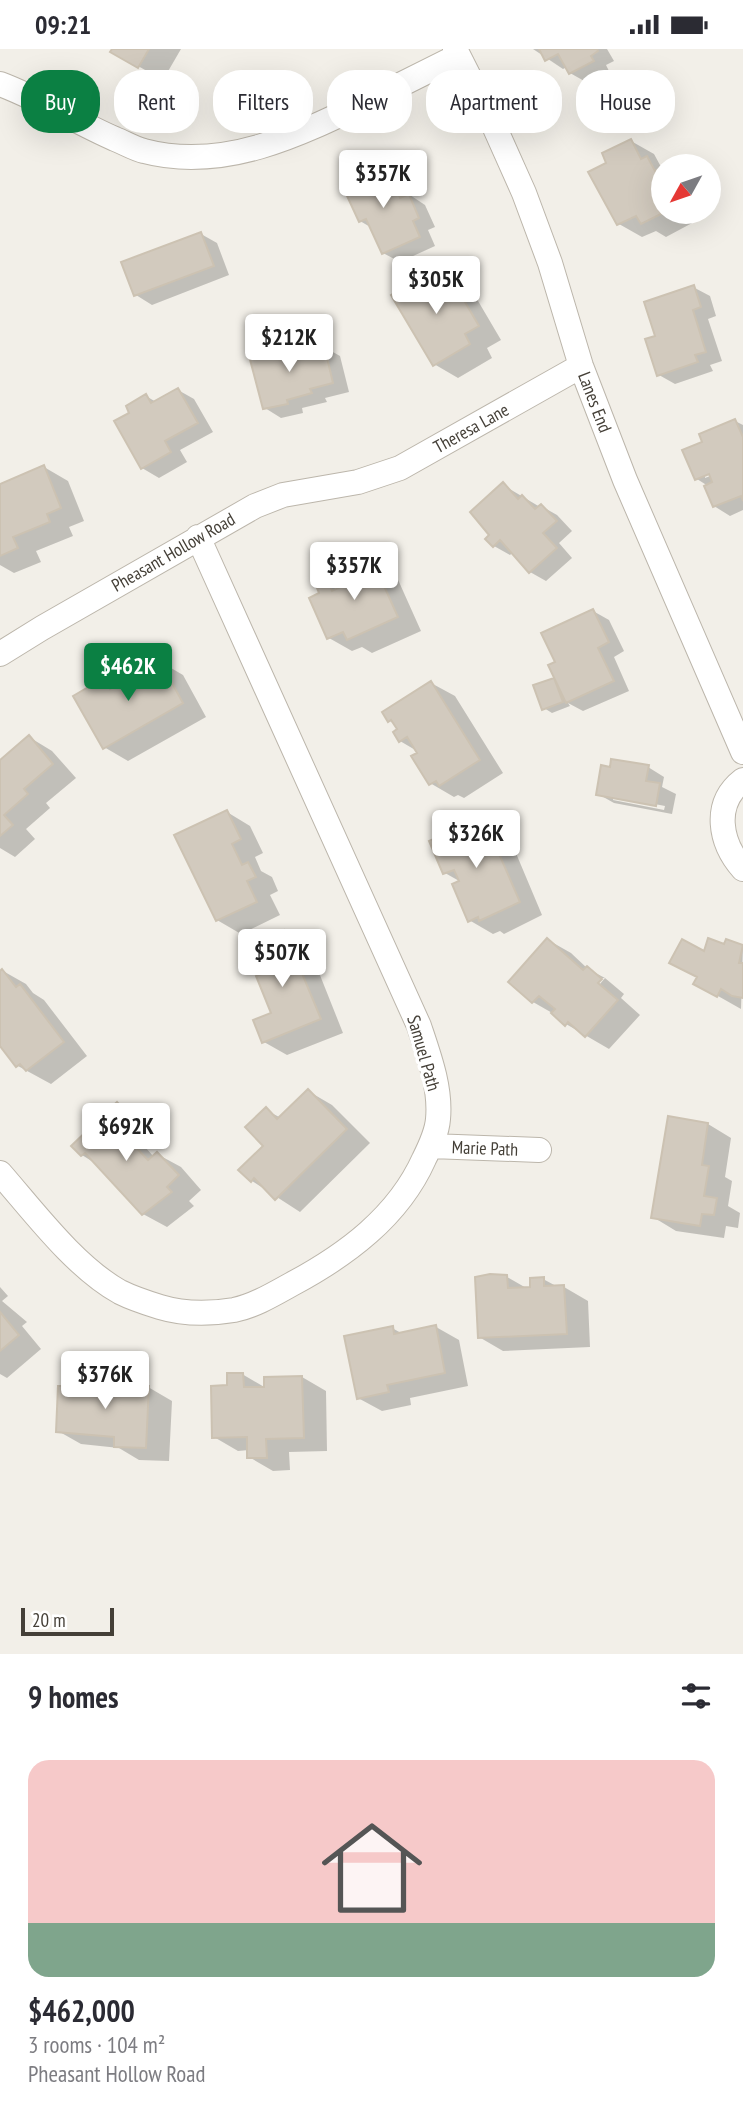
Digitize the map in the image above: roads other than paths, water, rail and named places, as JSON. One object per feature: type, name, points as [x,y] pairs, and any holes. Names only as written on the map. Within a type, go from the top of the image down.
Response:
[{"type":"street","points":[[0,84],[91,129],[144,151],[189,158],[229,154],[276,142],[315,127],[456,52]]},
{"type":"street","name":"Lanes End","points":[[456,52],[495,128],[524,193],[550,263],[581,366],[625,480],[743,752]]},
{"type":"street","name":"Theresa Lane","points":[[358,482],[400,468],[581,366]]},
{"type":"street","name":"Pheasant Hollow Road","points":[[0,654],[255,506],[283,495],[358,482]]},
{"type":"street","name":"Samuel Path","points":[[0,1173],[53,1234],[89,1270],[121,1293],[163,1308],[202,1313],[236,1310],[274,1294],[327,1265],[369,1232],[401,1200],[431,1146],[438,1121],[437,1093],[419,1026],[198,537]]},
{"type":"street","points":[[743,780],[727,800],[722,818],[723,837],[730,854],[743,869]]},
{"type":"street","name":"Marie Path","points":[[431,1146],[539,1150]]}]
